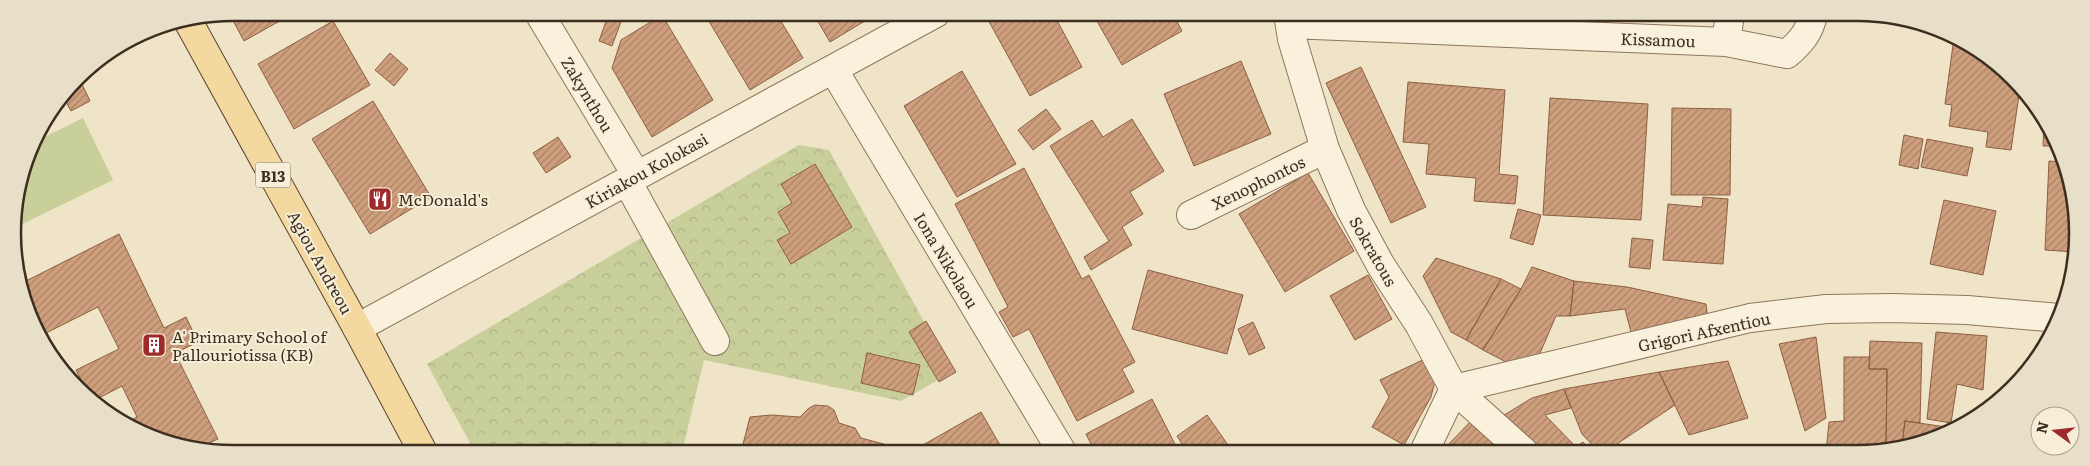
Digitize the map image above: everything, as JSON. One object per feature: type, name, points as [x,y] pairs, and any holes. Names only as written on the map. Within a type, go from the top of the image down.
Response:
[{"type":"main road","name":"Agiou Andreou","points":[[190,25],[419,445]]},
{"type":"street","name":"Zakynthou","points":[[544,21],[632,178],[715,341]]},
{"type":"street","name":"Kiriakou Kolokasi","points":[[357,328],[921,21]]},
{"type":"street","name":"Sokratous","points":[[1289,21],[1292,39],[1326,149],[1350,210],[1380,264],[1419,324],[1454,389],[1516,445]]},
{"type":"street","name":"Kissamou","points":[[1302,21],[1336,26],[1554,24],[1726,42],[1787,54],[1800,43],[1813,21]]},
{"type":"street","points":[[1726,42],[1729,21]]},
{"type":"street","name":"Iona Nikolaou","points":[[832,69],[1058,445]]},
{"type":"street","name":"Xenophontos","points":[[1192,215],[1326,149]]},
{"type":"street","name":"Grigori Afxentiou","points":[[1454,389],[1750,318],[1826,309],[1892,308],[1967,310],[2051,317]]},
{"type":"street","points":[[1427,445],[1454,389]]},
{"type":"green space","points":[[83,118],[113,180],[22,224],[28,178],[44,137]]},
{"type":"green space","points":[[799,145],[829,150],[952,372],[901,401],[704,360],[684,445],[471,445],[427,364]]},
{"type":"building","points":[[233,21],[280,21],[244,41]]},
{"type":"building","points":[[333,21],[370,85],[294,129],[258,64]]},
{"type":"building","points":[[606,21],[621,21],[612,46],[599,41]]},
{"type":"building","points":[[652,21],[666,21],[713,100],[652,137],[612,68],[621,40]]},
{"type":"building","points":[[709,21],[781,21],[803,58],[750,90]]},
{"type":"building","points":[[818,21],[865,21],[830,42]]},
{"type":"building","points":[[989,21],[1057,21],[1082,67],[1030,96]]},
{"type":"building","points":[[1097,21],[1177,21],[1182,31],[1122,65]]},
{"type":"building","points":[[1953,45],[1955,45],[1986,65],[2007,83],[2019,96],[2011,150],[1986,147],[1988,132],[1949,126],[1952,105],[1945,104]]},
{"type":"building","points":[[390,53],[408,69],[394,86],[375,70]]},
{"type":"building","points":[[1241,61],[1271,134],[1194,166],[1164,94]]},
{"type":"building","points":[[1361,67],[1426,207],[1391,223],[1326,83]]},
{"type":"building","points":[[962,71],[1016,164],[957,197],[904,106]]},
{"type":"building","points":[[1408,82],[1505,90],[1499,174],[1518,176],[1515,204],[1474,201],[1476,178],[1426,174],[1429,144],[1403,142]]},
{"type":"building","points":[[82,84],[90,101],[71,111],[66,102]]},
{"type":"building","points":[[1550,98],[1648,104],[1641,220],[1543,215]]},
{"type":"building","points":[[373,101],[431,197],[370,234],[312,139]]},
{"type":"building","points":[[1672,108],[1731,109],[1730,195],[1671,195]]},
{"type":"building","points":[[1046,109],[1061,129],[1033,150],[1018,130]]},
{"type":"building","points":[[1132,119],[1164,171],[1130,192],[1143,214],[1122,227],[1132,245],[1091,270],[1084,257],[1109,241],[1050,146],[1092,120],[1103,137]]},
{"type":"building","points":[[2044,133],[2050,146],[2043,146]]},
{"type":"building","points":[[1904,135],[1923,139],[1918,169],[1899,165]]},
{"type":"building","points":[[558,137],[571,157],[546,173],[533,153]]},
{"type":"building","points":[[1927,139],[1973,148],[1967,176],[1921,167]]},
{"type":"building","points":[[2049,161],[2057,162],[2067,205],[2069,233],[2068,252],[2045,250]]},
{"type":"building","points":[[815,164],[852,227],[791,264],[777,240],[790,233],[778,212],[792,203],[781,184]]},
{"type":"building","points":[[1024,168],[1082,279],[1089,275],[1135,362],[1122,369],[1134,392],[1077,421],[1029,329],[1013,337],[999,312],[1008,307],[955,204]]},
{"type":"building","points":[[1308,173],[1354,251],[1285,292],[1239,214]]},
{"type":"building","points":[[1703,197],[1728,199],[1723,264],[1663,260],[1668,204],[1702,207]]},
{"type":"building","points":[[1944,200],[1996,211],[1983,275],[1930,264]]},
{"type":"building","points":[[1518,209],[1541,215],[1533,245],[1510,238]]},
{"type":"building","name":"A' Primary School of Pallouriotissa (KB)","points":[[119,234],[164,328],[186,317],[198,342],[175,353],[218,439],[209,443],[192,441],[165,434],[139,423],[133,419],[137,417],[122,386],[100,398],[93,392],[82,382],[76,370],[119,349],[98,307],[46,333],[32,301],[26,281]]},
{"type":"building","points":[[1632,238],[1653,240],[1650,269],[1629,267]]},
{"type":"building","points":[[1436,258],[1501,279],[1466,340],[1451,332],[1423,276]]},
{"type":"building","points":[[1532,267],[1574,281],[1570,316],[1556,316],[1537,360],[1506,362],[1483,350],[1521,289]]},
{"type":"building","points":[[1148,270],[1243,295],[1227,354],[1132,329]]},
{"type":"building","points":[[1368,275],[1392,319],[1355,340],[1330,296]]},
{"type":"building","points":[[1501,279],[1521,289],[1483,350],[1466,340]]},
{"type":"building","points":[[1574,281],[1627,287],[1706,304],[1708,320],[1631,332],[1625,309],[1570,316]]},
{"type":"building","points":[[926,321],[956,372],[939,382],[909,332]]},
{"type":"building","points":[[1253,322],[1265,348],[1249,355],[1238,329]]},
{"type":"building","points":[[1936,332],[1987,336],[1983,390],[1957,384],[1951,423],[1927,419]]},
{"type":"building","points":[[1816,337],[1826,418],[1805,431],[1779,344]]},
{"type":"building","points":[[1870,341],[1922,343],[1920,423],[1905,421],[1903,440],[1886,443],[1887,369],[1869,369]]},
{"type":"building","points":[[867,353],[920,365],[913,395],[861,383]]},
{"type":"building","points":[[1429,357],[1437,373],[1431,397],[1404,445],[1372,427],[1389,397],[1380,380]]},
{"type":"building","points":[[1844,357],[1870,357],[1869,369],[1887,369],[1886,443],[1827,445],[1829,422],[1844,421]]},
{"type":"building","points":[[1728,361],[1748,418],[1689,435],[1659,372]]},
{"type":"building","points":[[1659,372],[1675,405],[1615,445],[1592,445],[1582,434],[1564,389]]},
{"type":"building","points":[[1564,389],[1571,408],[1545,415],[1574,445],[1527,445],[1496,420],[1532,398]]},
{"type":"building","points":[[1152,399],[1175,445],[1092,445],[1086,434]]},
{"type":"building","points":[[815,405],[828,406],[834,410],[839,423],[855,428],[861,438],[884,445],[743,445],[750,417],[771,415],[800,417]]},
{"type":"building","points":[[981,412],[1000,445],[923,445]]},
{"type":"building","points":[[1207,415],[1228,445],[1183,445],[1177,436]]},
{"type":"building","points":[[1472,420],[1499,445],[1448,445]]},
{"type":"building","points":[[1905,421],[1943,427],[1925,434],[1903,440]]},
{"type":"place","name":"McDonald's","points":[[380,199]]},
{"type":"place","name":"A' Primary School of Pallouriotissa (KB)","points":[[154,345]]}]
